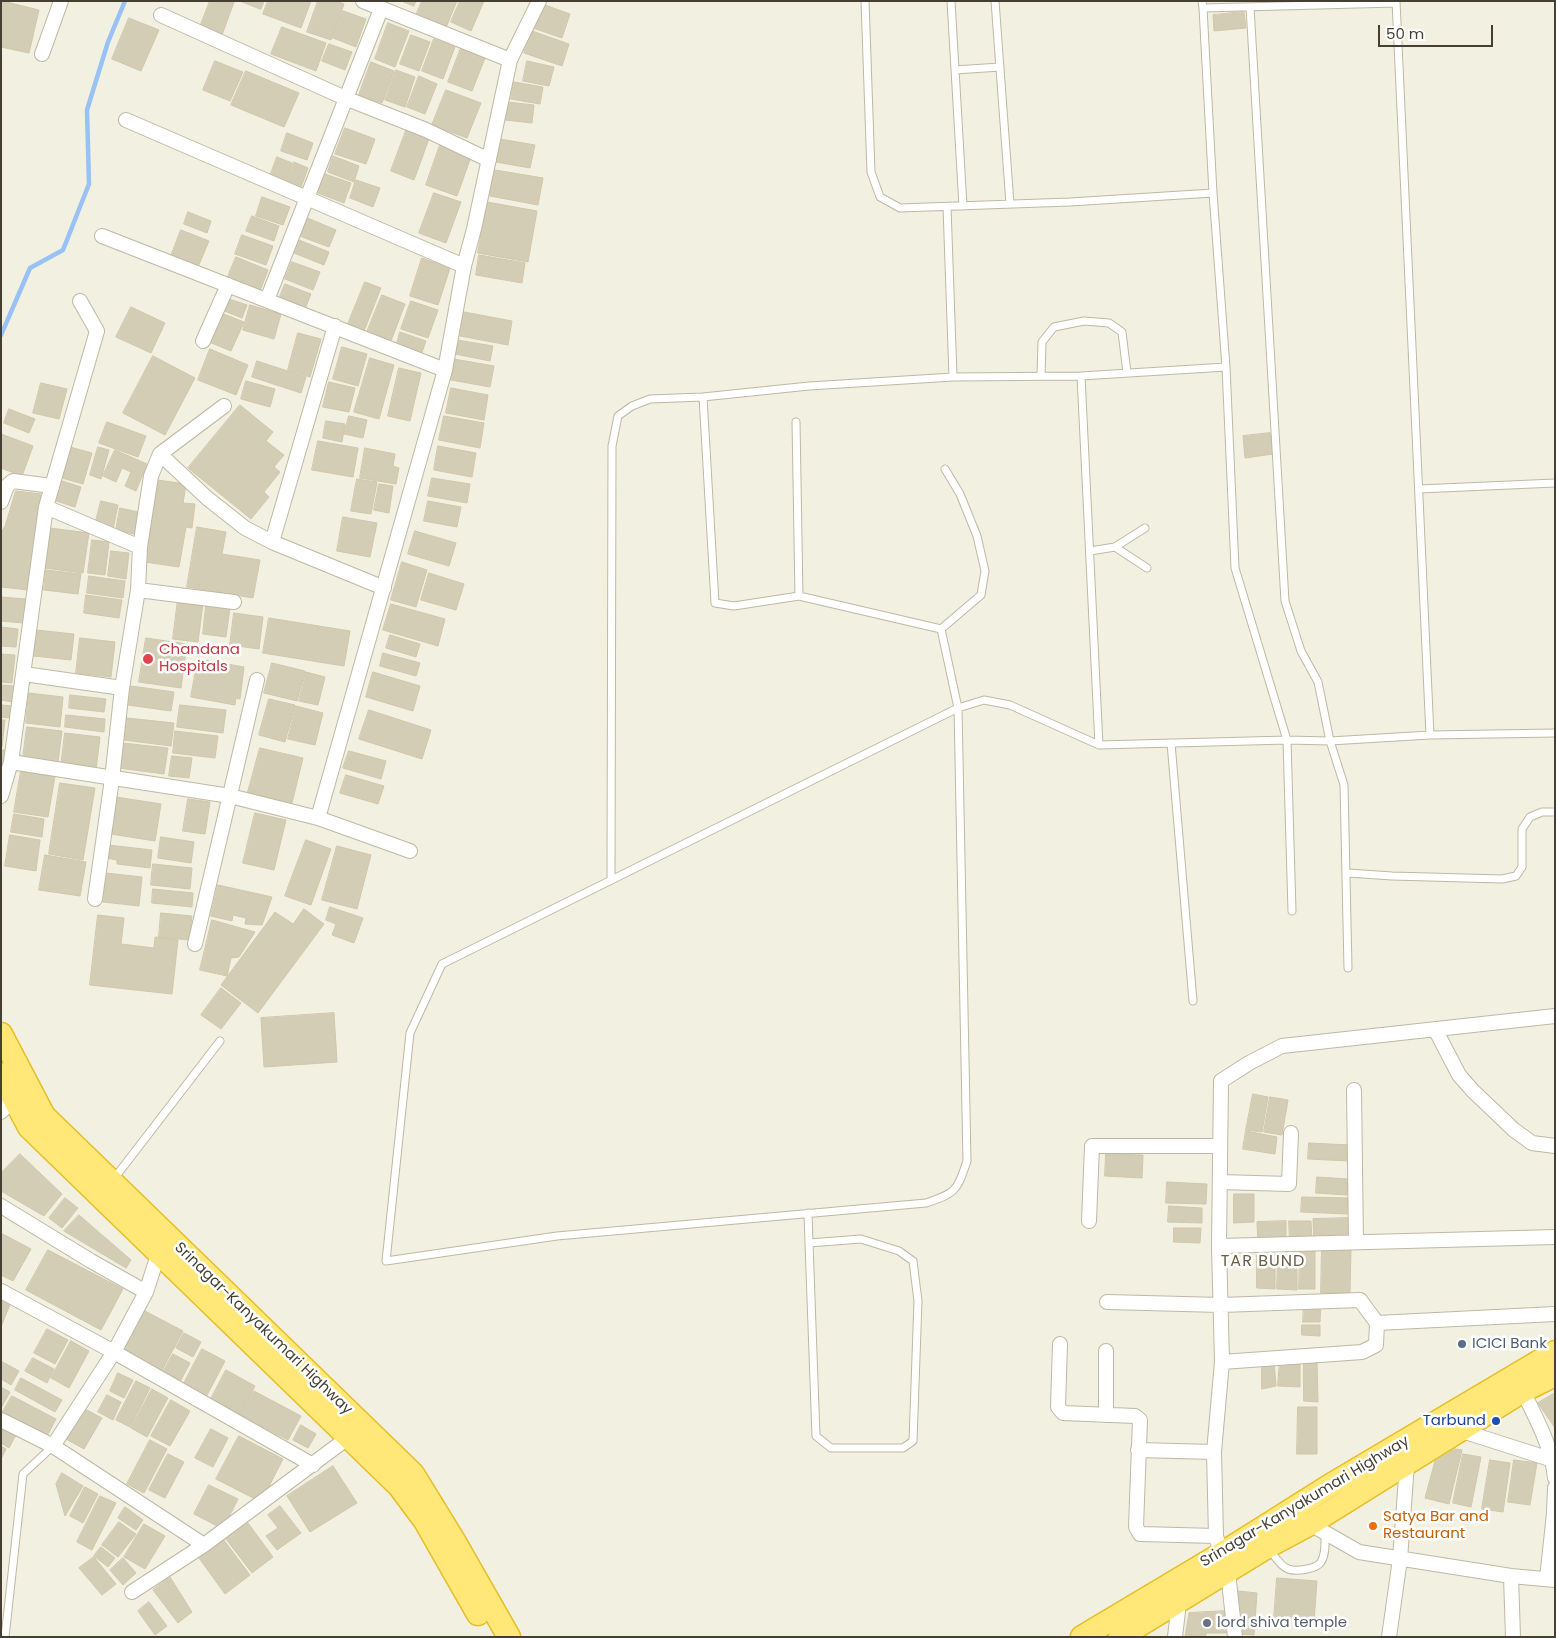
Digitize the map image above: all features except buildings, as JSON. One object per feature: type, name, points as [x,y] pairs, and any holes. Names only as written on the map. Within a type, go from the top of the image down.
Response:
[{"type":"highway","name":"Srinagar-Kanyakumari Highway","points":[[3,1037],[44,1116],[413,1474],[509,1637]]},
{"type":"highway","name":"Srinagar-Kanyakumari Highway","points":[[1,1074],[7,1105],[399,1486],[420,1514],[491,1637]]},
{"type":"highway","name":"Srinagar-Kanyakumari Highway","points":[[1082,1637],[1221,1554],[1329,1486],[1555,1352]]},
{"type":"highway","name":"Srinagar-Kanyakumari Highway","points":[[1120,1637],[1178,1602],[1221,1554],[1267,1547],[1318,1529],[1407,1464],[1459,1430],[1523,1391],[1555,1375]]},
{"type":"street","points":[[42,54],[61,1]]},
{"type":"street","points":[[363,1],[510,60]]},
{"type":"street","points":[[318,818],[445,370],[464,266],[510,60],[539,1]]},
{"type":"street","points":[[267,300],[382,9]]},
{"type":"street","points":[[161,15],[346,98],[426,130],[489,160]]},
{"type":"street","points":[[126,120],[464,266]]},
{"type":"street","points":[[102,236],[445,370]]},
{"type":"street","points":[[203,341],[228,285]]},
{"type":"street","points":[[1,796],[12,762],[46,507],[97,331],[80,301]]},
{"type":"street","points":[[272,542],[335,326]]},
{"type":"street","points":[[95,899],[112,779],[122,688],[138,590],[140,547],[151,476],[160,454],[224,406]]},
{"type":"street","points":[[160,454],[207,498],[245,528],[272,542],[384,588]]},
{"type":"street","points":[[1,502],[6,486],[13,481],[52,486]]},
{"type":"street","points":[[46,507],[140,547]]},
{"type":"street","points":[[138,590],[234,602]]},
{"type":"street","points":[[24,674],[122,688]]},
{"type":"street","points":[[195,944],[257,680]]},
{"type":"street","points":[[12,762],[230,796],[318,818],[410,851]]},
{"type":"street","points":[[1235,1637],[1221,1554],[1214,1452],[1222,1362],[1219,1246],[1221,1081],[1249,1063],[1282,1046],[1555,1016]]},
{"type":"street","points":[[1435,1029],[1459,1075],[1473,1091],[1514,1130],[1532,1143],[1555,1146]]},
{"type":"street","points":[[1354,1090],[1356,1242]]},
{"type":"street","points":[[1220,1182],[1289,1184],[1291,1133]]},
{"type":"street","points":[[1089,1221],[1092,1146],[1220,1146]]},
{"type":"street","points":[[1,1206],[90,1261],[146,1292]]},
{"type":"street","points":[[1219,1246],[1555,1237]]},
{"type":"street","points":[[53,1446],[114,1352],[146,1292],[159,1252]]},
{"type":"street","points":[[1,1291],[114,1352],[313,1465]]},
{"type":"street","points":[[1106,1302],[1221,1305],[1360,1300],[1377,1323],[1376,1345],[1362,1352],[1222,1362]]},
{"type":"street","points":[[1377,1323],[1555,1314]]},
{"type":"street","points":[[1060,1344],[1058,1407],[1063,1413],[1135,1416],[1140,1420],[1136,1528],[1140,1534],[1221,1554]]},
{"type":"street","points":[[1106,1351],[1106,1415]]},
{"type":"street","points":[[1523,1391],[1551,1440],[1555,1478]]},
{"type":"street","points":[[1,1420],[53,1446],[204,1545]]},
{"type":"street","points":[[1459,1430],[1554,1460]]},
{"type":"street","points":[[132,1592],[204,1545],[349,1437]]},
{"type":"street","points":[[1138,1450],[1214,1452]]},
{"type":"street","points":[[1389,1637],[1400,1559],[1407,1464]]},
{"type":"street","points":[[1318,1529],[1359,1552],[1511,1576],[1551,1579],[1555,1488]]},
{"type":"street","points":[[1511,1576],[1513,1637]]},
{"type":"street","points":[[1174,1637],[1178,1602]]},
{"type":"lane","points":[[865,1],[871,172],[880,197],[900,208],[1213,193]]},
{"type":"lane","points":[[951,1],[963,206]]},
{"type":"lane","points":[[994,1],[1010,204]]},
{"type":"lane","points":[[1292,910],[1287,740],[1235,568],[1226,367],[1202,5],[1250,7],[1396,2],[1430,735]]},
{"type":"lane","points":[[1250,7],[1285,601],[1301,651],[1318,682],[1330,741],[1344,785],[1348,873],[1348,968]]},
{"type":"lane","points":[[955,70],[1000,67]]},
{"type":"lane","points":[[947,207],[953,377]]},
{"type":"lane","points":[[1041,376],[1042,342],[1054,327],[1084,321],[1109,323],[1122,332],[1127,373]]},
{"type":"lane","points":[[611,880],[612,446],[618,416],[632,406],[650,399],[704,397],[809,386],[953,377],[1081,376],[1226,367]]},
{"type":"lane","points":[[1081,376],[1099,745]]},
{"type":"lane","points":[[704,397],[715,603],[734,606],[799,596],[941,629]]},
{"type":"lane","points":[[796,422],[799,596]]},
{"type":"lane","points":[[941,629],[981,595],[985,571],[977,536],[960,494],[945,469]]},
{"type":"lane","points":[[1419,489],[1555,482]]},
{"type":"lane","points":[[1090,551],[1115,548],[1146,528]]},
{"type":"lane","points":[[1115,548],[1148,568]]},
{"type":"lane","points":[[941,629],[958,708],[967,1161],[958,1187],[946,1196],[926,1203],[557,1236],[386,1261],[410,1033],[442,964],[958,708],[984,700],[1010,705],[1099,745],[1287,740],[1330,741],[1430,735],[1555,733]]},
{"type":"lane","points":[[1171,743],[1193,1001]]},
{"type":"lane","points":[[1348,873],[1502,879],[1516,876],[1522,867],[1522,829],[1530,817],[1542,812],[1555,812]]},
{"type":"lane","points":[[112,1182],[220,1041]]},
{"type":"lane","points":[[808,1213],[809,1243],[816,1436],[831,1448],[903,1448],[913,1441],[918,1301],[913,1261],[899,1251],[861,1239],[809,1243]]},
{"type":"lane","points":[[5,1637],[4,1618],[24,1474],[53,1446]]},
{"type":"lane","points":[[1267,1547],[1280,1563],[1288,1568],[1314,1568],[1321,1563],[1324,1554],[1318,1529]]},
{"type":"waterway","points":[[1,335],[30,268],[63,250],[89,184],[87,110],[108,42],[125,1]]},
{"type":"place","name":"Chandana Hospitals","points":[[148,659]]},
{"type":"place","name":"ICICI Bank","points":[[1462,1344]]},
{"type":"place","name":"Tarbund","points":[[1496,1421]]},
{"type":"place","name":"Satya Bar and Restaurant","points":[[1373,1526]]},
{"type":"place","name":"lord shiva temple","points":[[1207,1623]]},
{"type":"district","name":"TAR BUND","points":[[1263,1262]]}]
